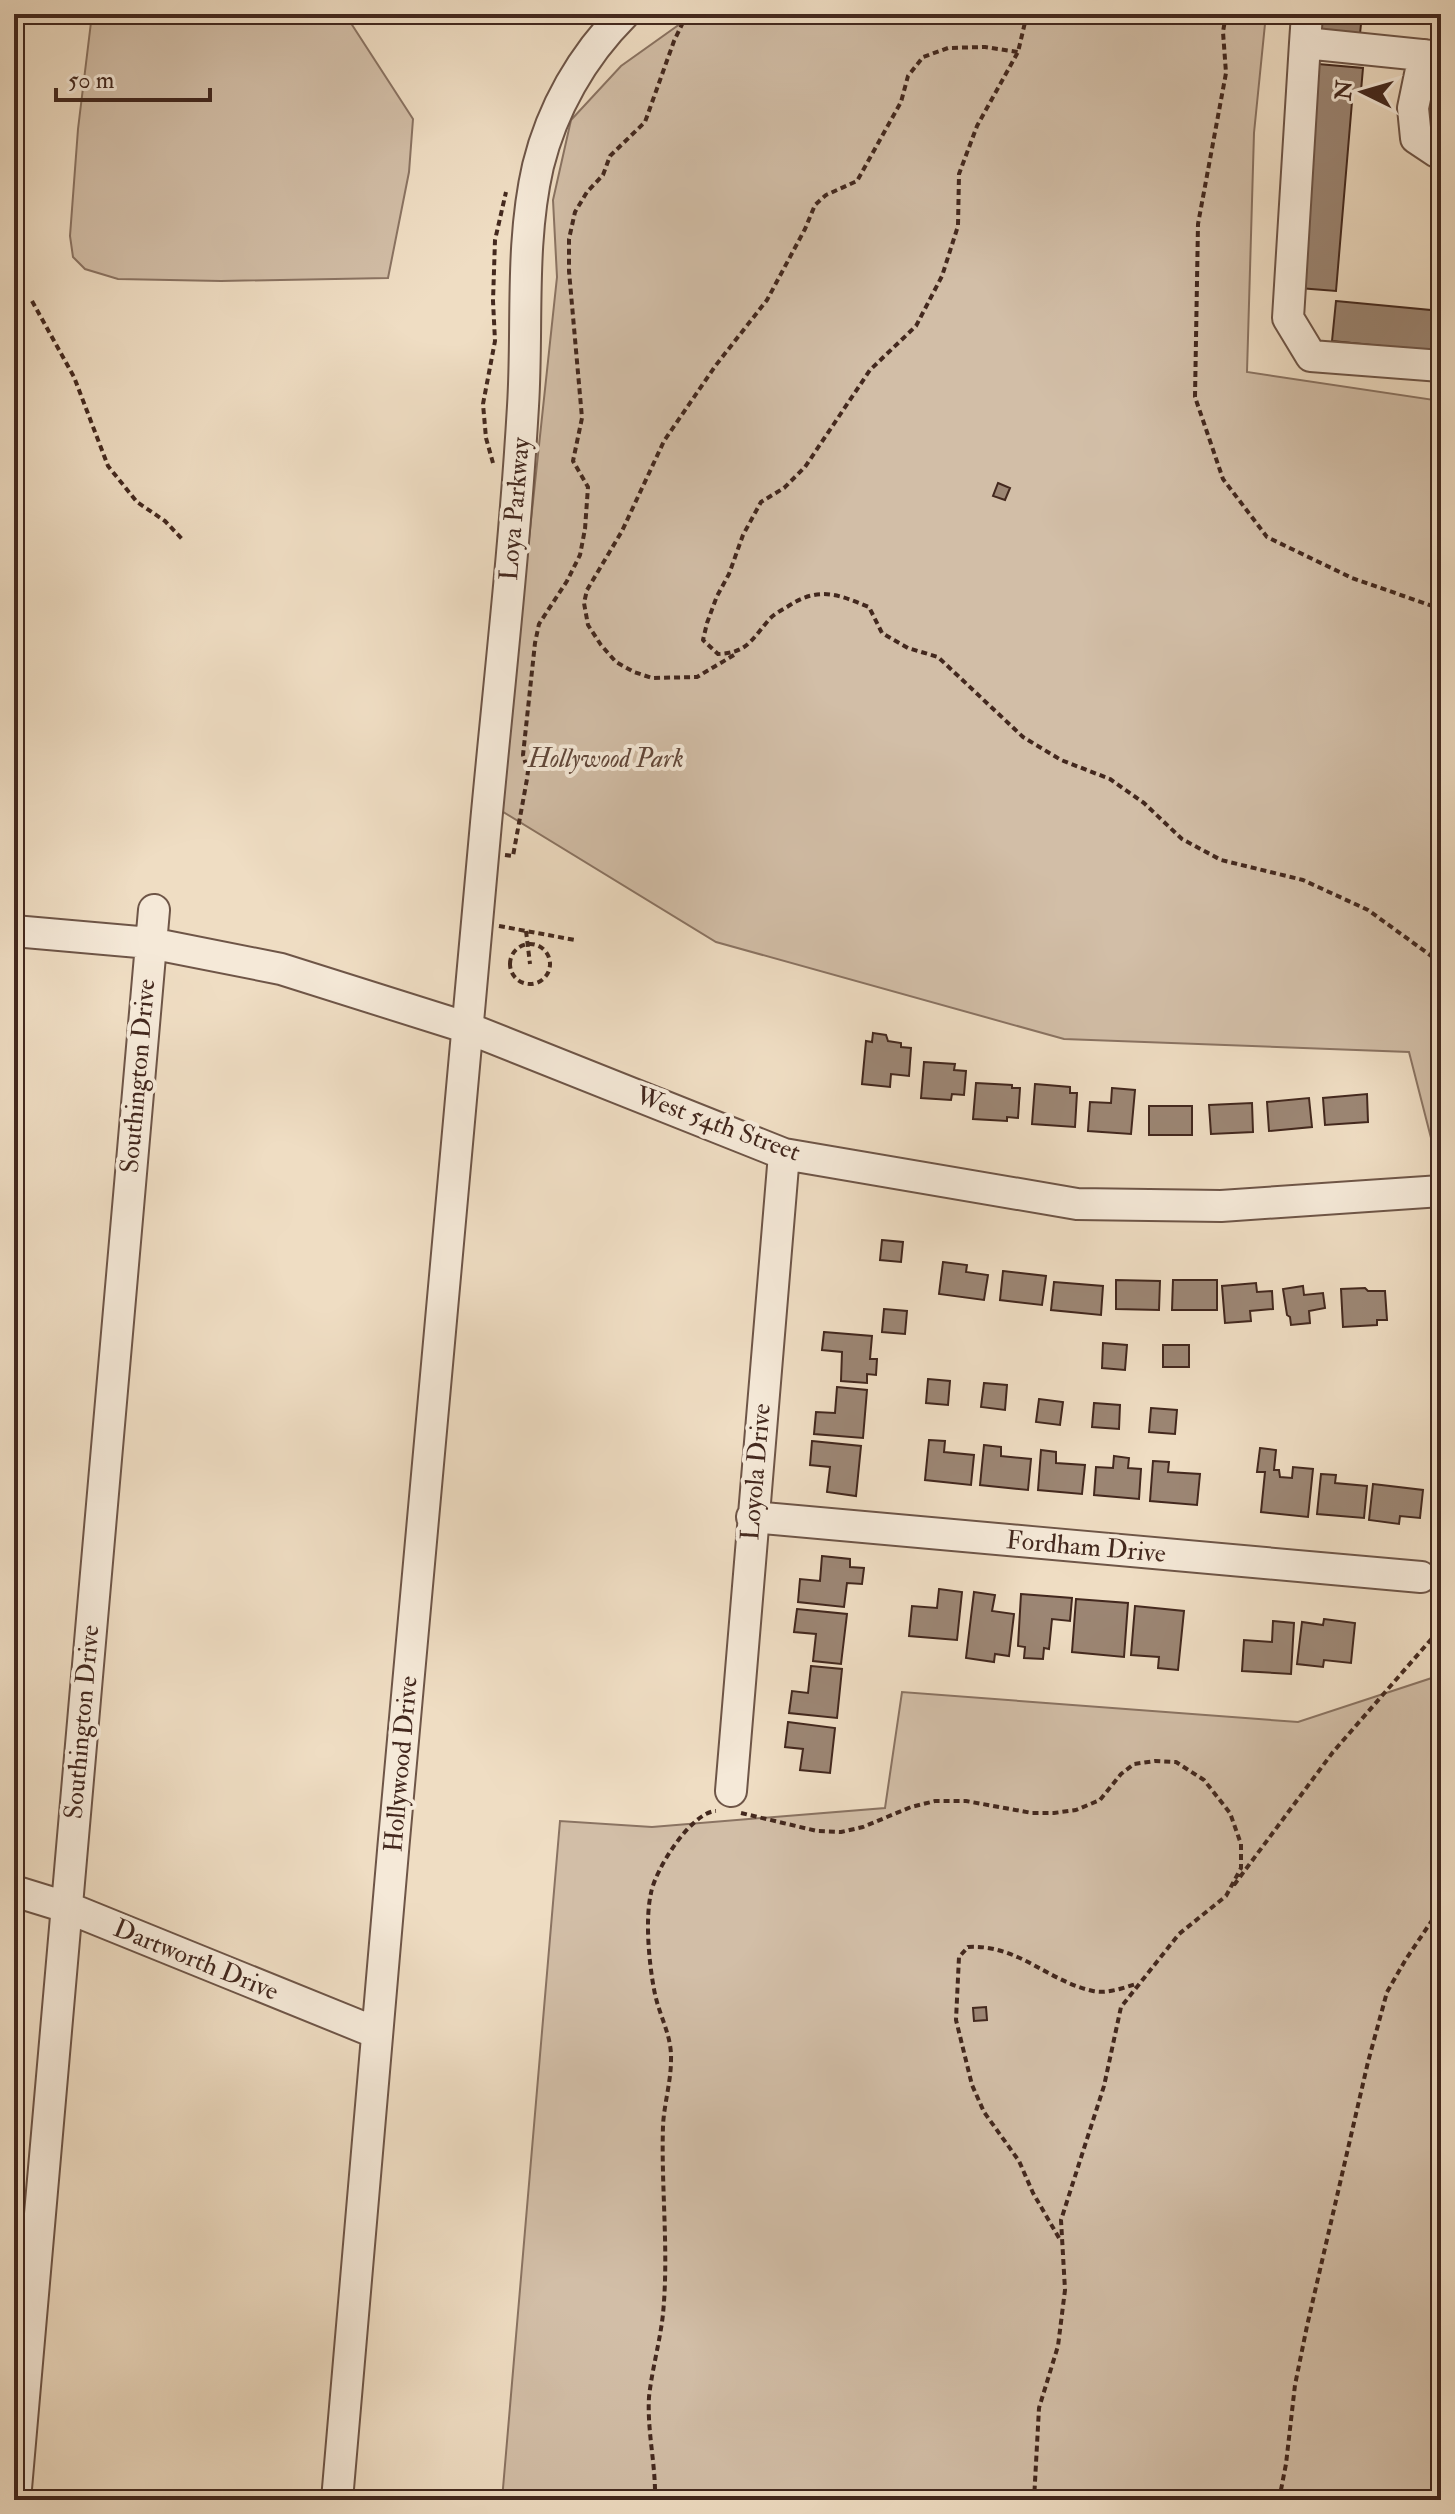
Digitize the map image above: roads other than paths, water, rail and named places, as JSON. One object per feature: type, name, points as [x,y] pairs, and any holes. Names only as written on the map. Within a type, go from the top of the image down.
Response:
[{"type":"street","name":"Loya Parkway","points":[[465,1027],[521,434],[533,197],[544,146],[560,104],[592,52],[624,14]]},
{"type":"street","points":[[1441,152],[1416,138],[1413,108],[1432,56],[1306,29],[1288,318],[1311,356],[1441,366]]},
{"type":"street","name":"Southington Drive","points":[[15,2500],[154,910]]},
{"type":"street","name":"West 54th Street","points":[[14,931],[150,943],[281,969],[465,1027],[784,1154],[1077,1204],[1221,1206],[1441,1191]]},
{"type":"street","name":"Hollywood Drive","points":[[337,2500],[465,1027]]},
{"type":"street","name":"Loyola Drive","points":[[727,1805],[784,1154]]},
{"type":"street","name":"Fordham Drive","points":[[752,1517],[1421,1577]]},
{"type":"street","name":"Dartworth Drive","points":[[14,1891],[66,1907],[377,2033]]},
{"type":"park label","name":"Hollywood Park","points":[[606,759]]}]
